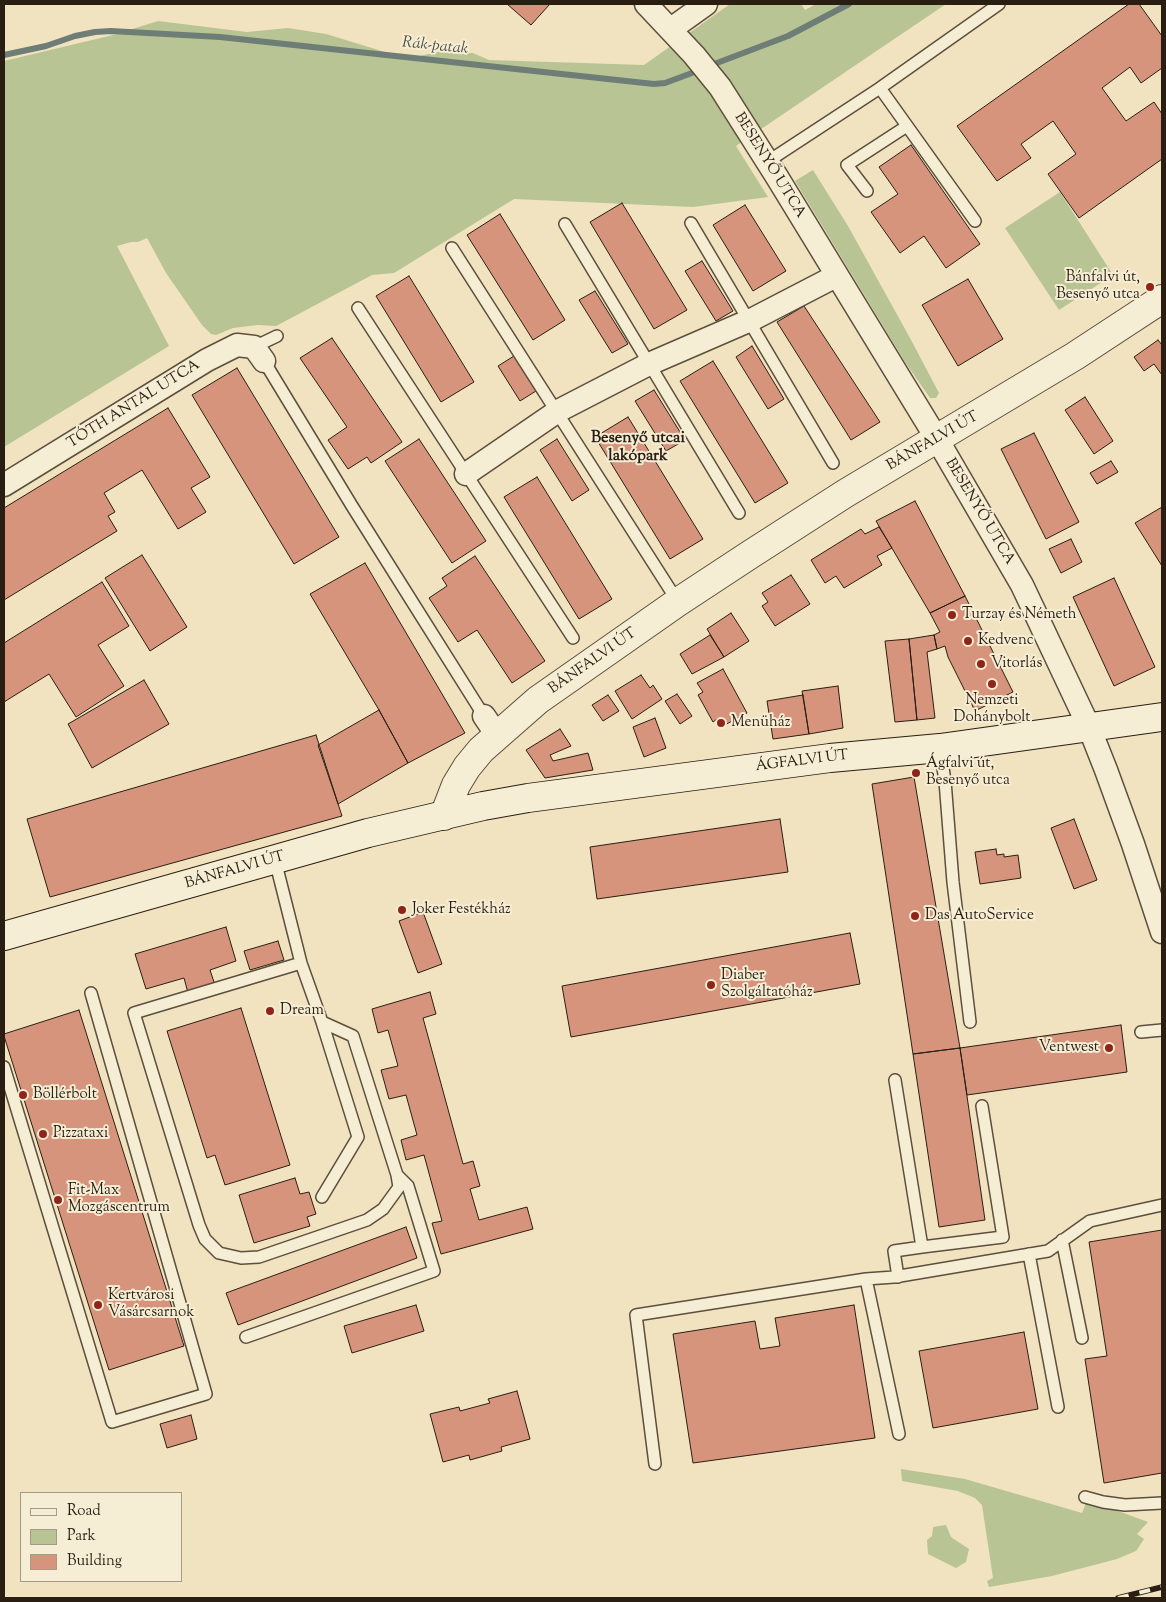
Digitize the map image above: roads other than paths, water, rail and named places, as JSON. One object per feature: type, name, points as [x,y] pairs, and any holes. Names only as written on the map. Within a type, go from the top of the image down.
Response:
[{"type":"main road","name":"BÁNFALVI ÚT","points":[[4,936],[368,833],[444,816],[456,785],[481,750],[491,725],[538,700],[678,602],[846,493],[1067,361],[1162,299]]},
{"type":"main road","name":"ÁGFALVI ÚT","points":[[444,816],[483,806],[528,798],[830,758],[940,748],[1162,718]]},
{"type":"street","name":"BESENYŐ UTCA","points":[[646,4],[694,54],[720,87],[937,439],[1022,585],[1089,727],[1133,844],[1162,932]]},
{"type":"street","points":[[671,29],[706,4]]},
{"type":"street","points":[[466,474],[558,411],[649,364],[749,321],[836,276]]},
{"type":"street","name":"TÓTH ANTAL UTCA","points":[[4,484],[207,360],[237,345],[259,354]]},
{"type":"lane","points":[[767,162],[880,88],[999,4]]},
{"type":"lane","points":[[880,88],[975,221]]},
{"type":"lane","points":[[867,191],[847,165],[907,126]]},
{"type":"lane","points":[[692,223],[833,463]]},
{"type":"lane","points":[[565,224],[739,513]]},
{"type":"lane","points":[[452,248],[558,411],[678,602]]},
{"type":"lane","points":[[358,308],[573,638]]},
{"type":"lane","points":[[277,336],[259,354],[352,506],[491,725]]},
{"type":"lane","points":[[940,748],[945,781],[953,882],[970,1022]]},
{"type":"lane","points":[[275,860],[301,963],[322,1022],[358,1137],[322,1197]]},
{"type":"lane","points":[[301,963],[134,1013],[205,1239],[219,1253],[241,1258],[259,1257],[367,1220],[383,1210],[399,1187],[397,1175],[353,1036],[322,1022]]},
{"type":"lane","points":[[4,1067],[112,1422],[206,1394],[91,993]]},
{"type":"lane","points":[[1141,1032],[1162,1030]]},
{"type":"lane","points":[[895,1080],[922,1247]]},
{"type":"lane","points":[[896,1277],[894,1252],[1003,1236],[982,1106]]},
{"type":"lane","points":[[246,1338],[434,1271],[408,1186],[397,1175]]},
{"type":"lane","points":[[655,1464],[636,1314],[866,1278],[896,1277],[1029,1254],[1048,1250],[1090,1221],[1162,1205]]},
{"type":"lane","points":[[1062,1240],[1082,1338]]},
{"type":"lane","points":[[1029,1254],[1058,1407]]},
{"type":"lane","points":[[866,1278],[899,1434]]},
{"type":"lane","points":[[1085,1497],[1124,1505],[1162,1503]]},
{"type":"waterway","name":"Rák-patak","points":[[709,66],[788,36],[849,4]]},
{"type":"waterway","name":"Rák-patak","points":[[4,55],[46,46],[75,36],[111,31],[220,37],[654,84],[665,83],[700,70]]},
{"type":"railway","points":[[1118,1598],[1162,1587]]},
{"type":"place","name":"Bánfalvi út, Besenyő utca","points":[[1150,287]]},
{"type":"place","name":"Turzay és Németh","points":[[952,615]]},
{"type":"place","name":"Kedvenc","points":[[968,641]]},
{"type":"place","name":"Vitorlás","points":[[981,664]]},
{"type":"place","name":"Nemzeti Dohánybolt","points":[[992,684]]},
{"type":"place","name":"Menüház","points":[[721,723]]},
{"type":"place","name":"Ágfalvi út, Besenyő utca","points":[[916,773]]},
{"type":"place","name":"Joker Festékház","points":[[402,910]]},
{"type":"place","name":"Das AutoService","points":[[915,916]]},
{"type":"place","name":"Diaber Szolgáltatóház","points":[[711,985]]},
{"type":"place","name":"Dream","points":[[270,1011]]},
{"type":"place","name":"Ventwest","points":[[1109,1048]]},
{"type":"place","name":"Böllérbolt","points":[[23,1095]]},
{"type":"place","name":"Pizzataxi","points":[[43,1134]]},
{"type":"place","name":"Fit-Max Mozgáscentrum","points":[[58,1200]]},
{"type":"place","name":"Kertvárosi Vásárcsarnok","points":[[98,1305]]},
{"type":"district","name":"Besenyő utcai lakópark","points":[[638,448]]}]
